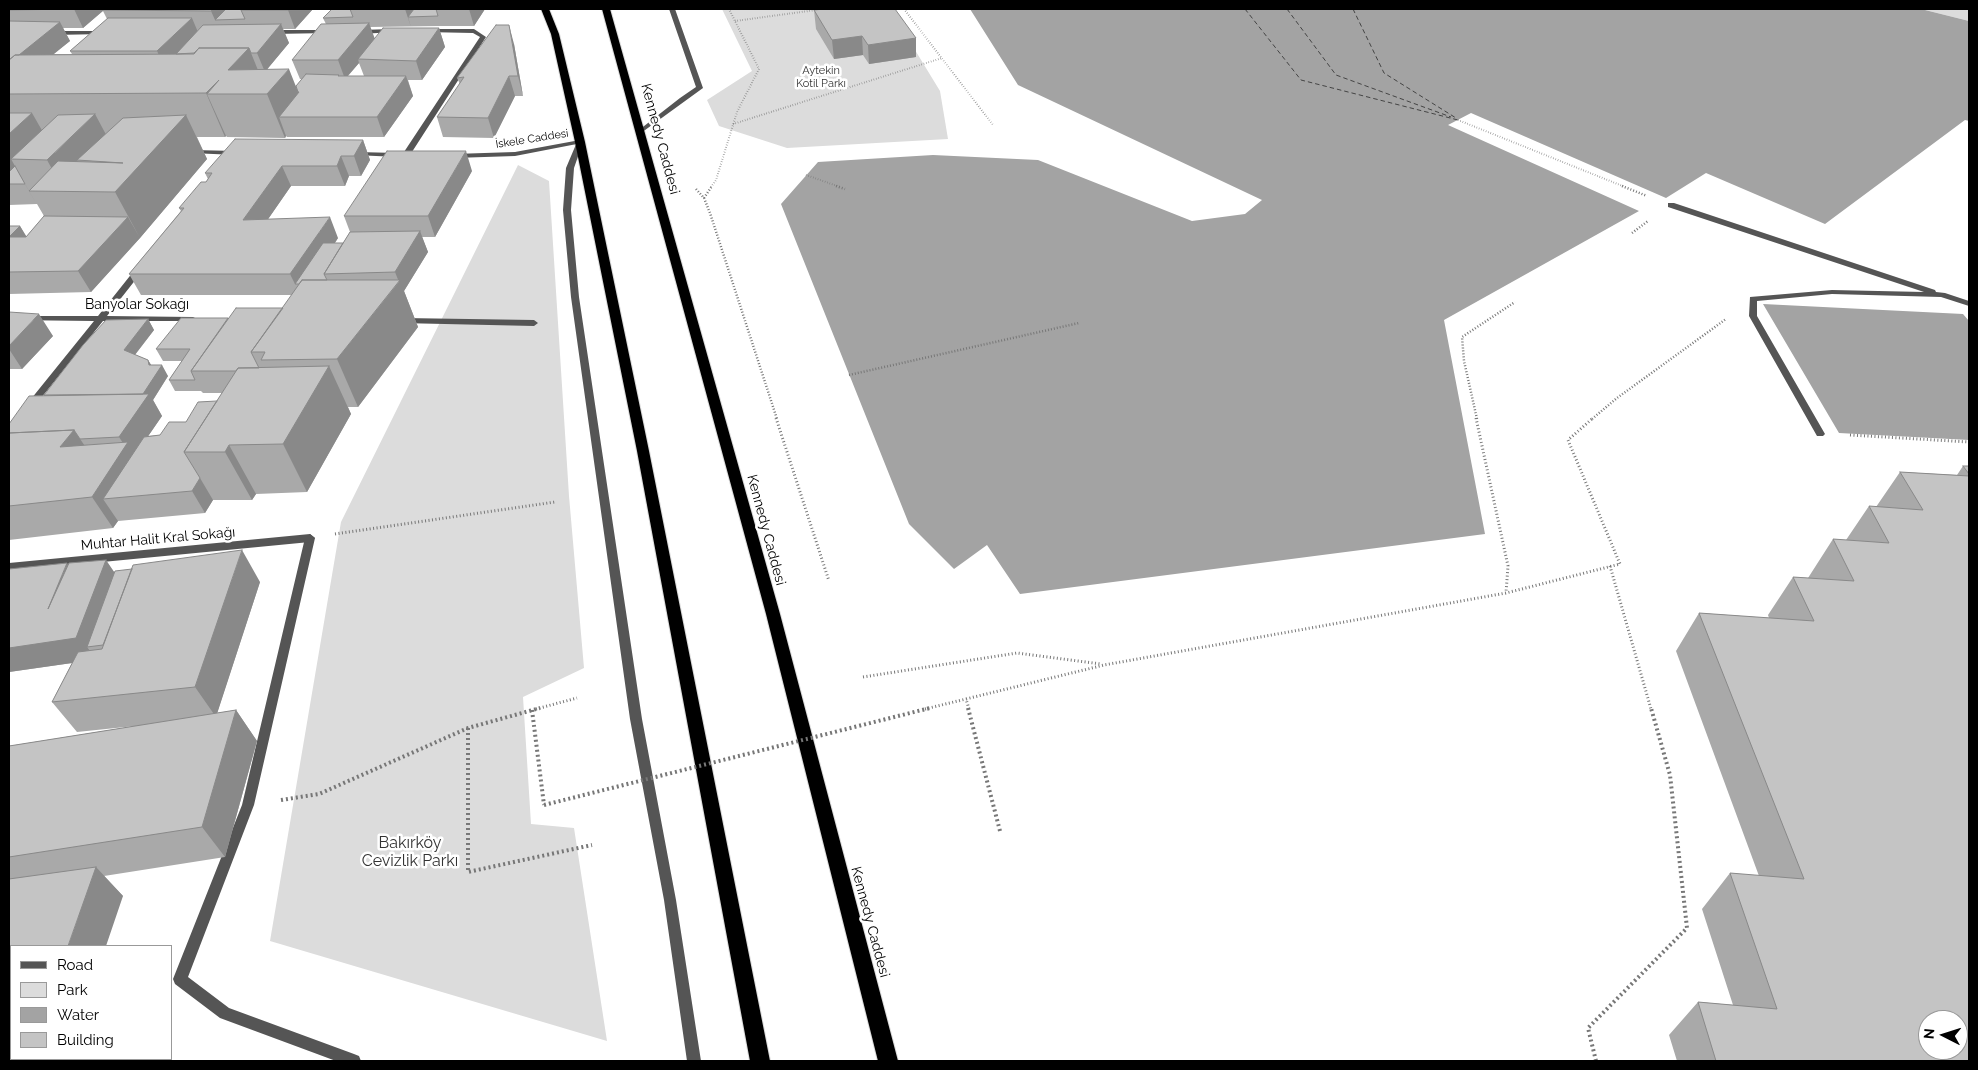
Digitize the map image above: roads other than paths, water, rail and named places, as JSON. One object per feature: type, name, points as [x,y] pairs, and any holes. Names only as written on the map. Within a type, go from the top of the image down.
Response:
[{"type":"highway","points":[[545,9],[556,34],[580,142],[643,451],[760,1061]]},
{"type":"highway","name":"Kennedy Caddesi","points":[[606,9],[773,614],[888,1061]]},
{"type":"street","points":[[640,132],[682,98],[700,88],[672,9]]},
{"type":"street","points":[[90,39],[106,30]]},
{"type":"street","points":[[355,32],[405,31]]},
{"type":"street","points":[[406,155],[483,37],[474,31],[414,31]]},
{"type":"street","points":[[266,32],[335,32]]},
{"type":"street","points":[[48,33],[98,33]]},
{"type":"street","name":"İskele Caddesi","points":[[446,156],[502,156],[580,142]]},
{"type":"street","points":[[580,142],[570,168],[567,210],[575,297],[635,710],[670,900],[694,1061]]},
{"type":"street","points":[[184,152],[242,153]]},
{"type":"street","points":[[226,160],[232,153]]},
{"type":"street","points":[[348,154],[416,155]]},
{"type":"street","points":[[1671,205],[1969,304]]},
{"type":"street","points":[[27,410],[149,258]]},
{"type":"street","points":[[1820,434],[1753,316],[1754,299],[1832,292],[1942,295]]},
{"type":"street","name":"Banyolar Sokağı","points":[[9,318],[199,319]]},
{"type":"street","points":[[396,321],[534,323]]},
{"type":"street","name":"Muhtar Halit Kral Sokağı","points":[[9,567],[310,538],[248,805],[180,979],[225,1013],[354,1061]]},
{"type":"water","points":[[970,9],[1921,9],[1969,21],[1969,121],[1965,120],[1825,224],[1706,173],[1666,198],[1471,113],[1448,125],[1639,211],[1444,320],[1485,534],[1020,594],[987,545],[954,569],[909,524],[781,204],[818,162],[933,155],[1038,160],[1192,221],[1245,214],[1262,200],[1018,85]]},
{"type":"water","points":[[1763,304],[1963,314],[1969,321],[1969,440],[1839,433]]},
{"type":"park label","name":"Aytekin Kotil Parkı","points":[[821,77]]},
{"type":"park label","name":"Bakırköy Cevizlik Parkı","points":[[410,852]]}]
